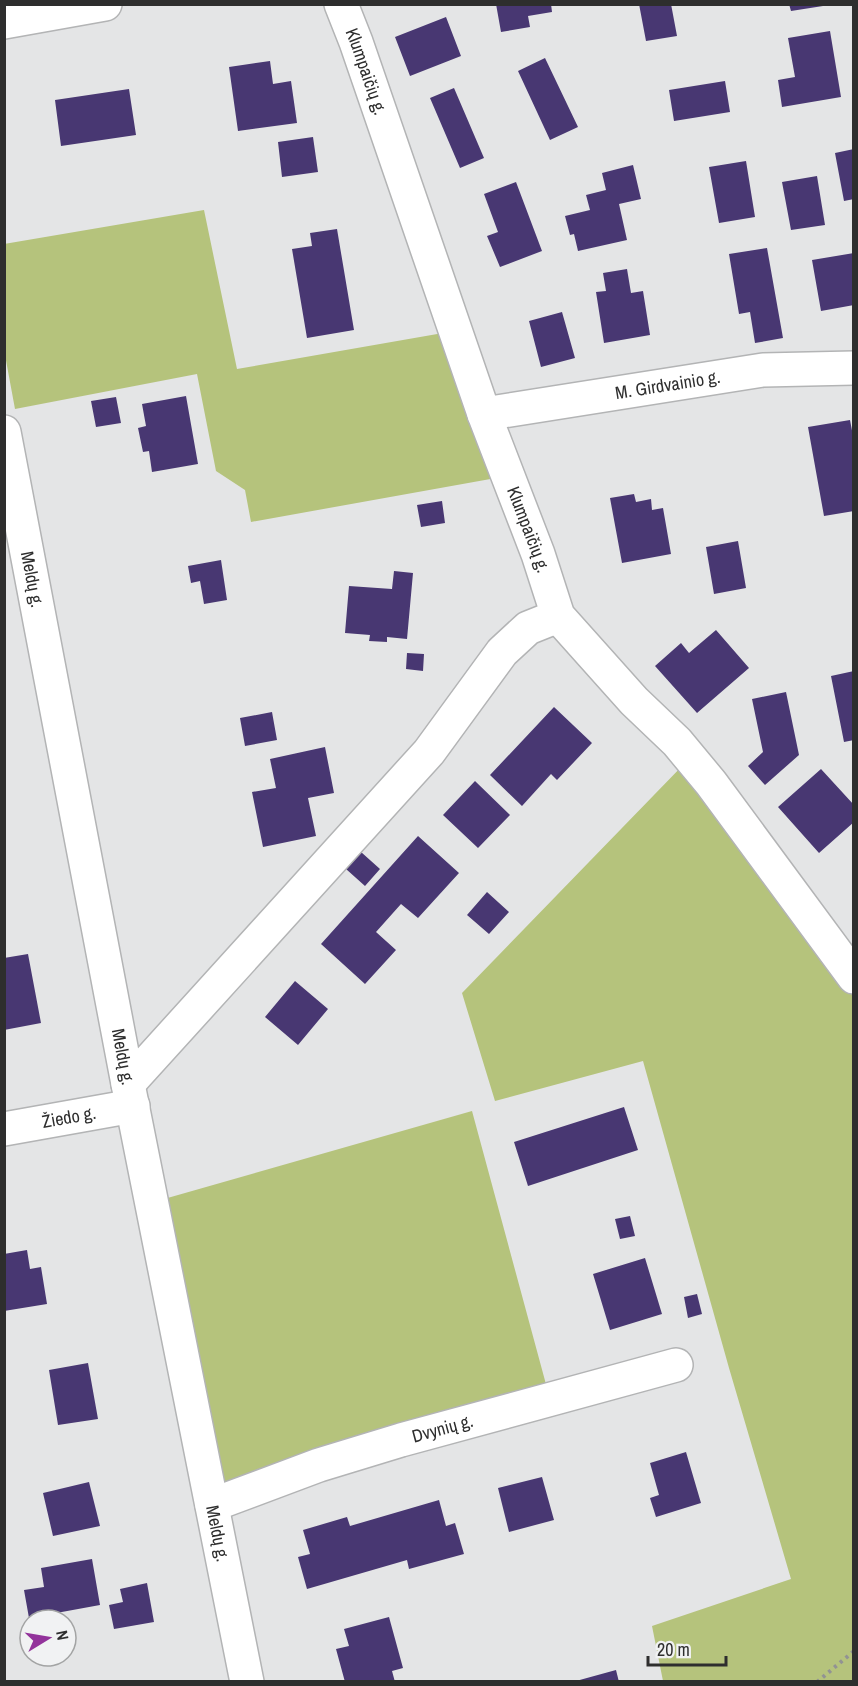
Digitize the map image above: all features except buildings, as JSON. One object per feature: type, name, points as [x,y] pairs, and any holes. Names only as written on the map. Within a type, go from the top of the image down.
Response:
[{"type":"street","points":[[4,22],[105,4]]},
{"type":"street","name":"Klumpaičių g.","points":[[340,4],[356,42],[484,414],[538,554],[558,616],[634,701],[678,742],[711,783],[854,977]]},
{"type":"street","name":"M. Girdvainio g.","points":[[484,414],[763,370],[854,368]]},
{"type":"street","name":"Meldų g.","points":[[4,432],[131,1095],[247,1682]]},
{"type":"street","points":[[131,1095],[429,752],[502,652],[528,628],[558,616]]},
{"type":"street","name":"Žiedo g.","points":[[4,1129],[131,1095]]},
{"type":"street","name":"Dvynių g.","points":[[212,1505],[319,1466],[401,1440],[676,1365]]},
{"type":"path","points":[[817,1682],[854,1651]]},
{"type":"green space","points":[[204,210],[237,369],[443,333],[496,478],[251,522],[245,490],[216,471],[197,374],[15,409],[5,355],[4,244]]},
{"type":"green space","points":[[686,762],[827,961],[853,993],[853,1681],[663,1681],[652,1626],[791,1579],[643,1061],[495,1101],[462,993]]},
{"type":"green space","points":[[472,1111],[547,1388],[218,1488],[164,1199]]}]
